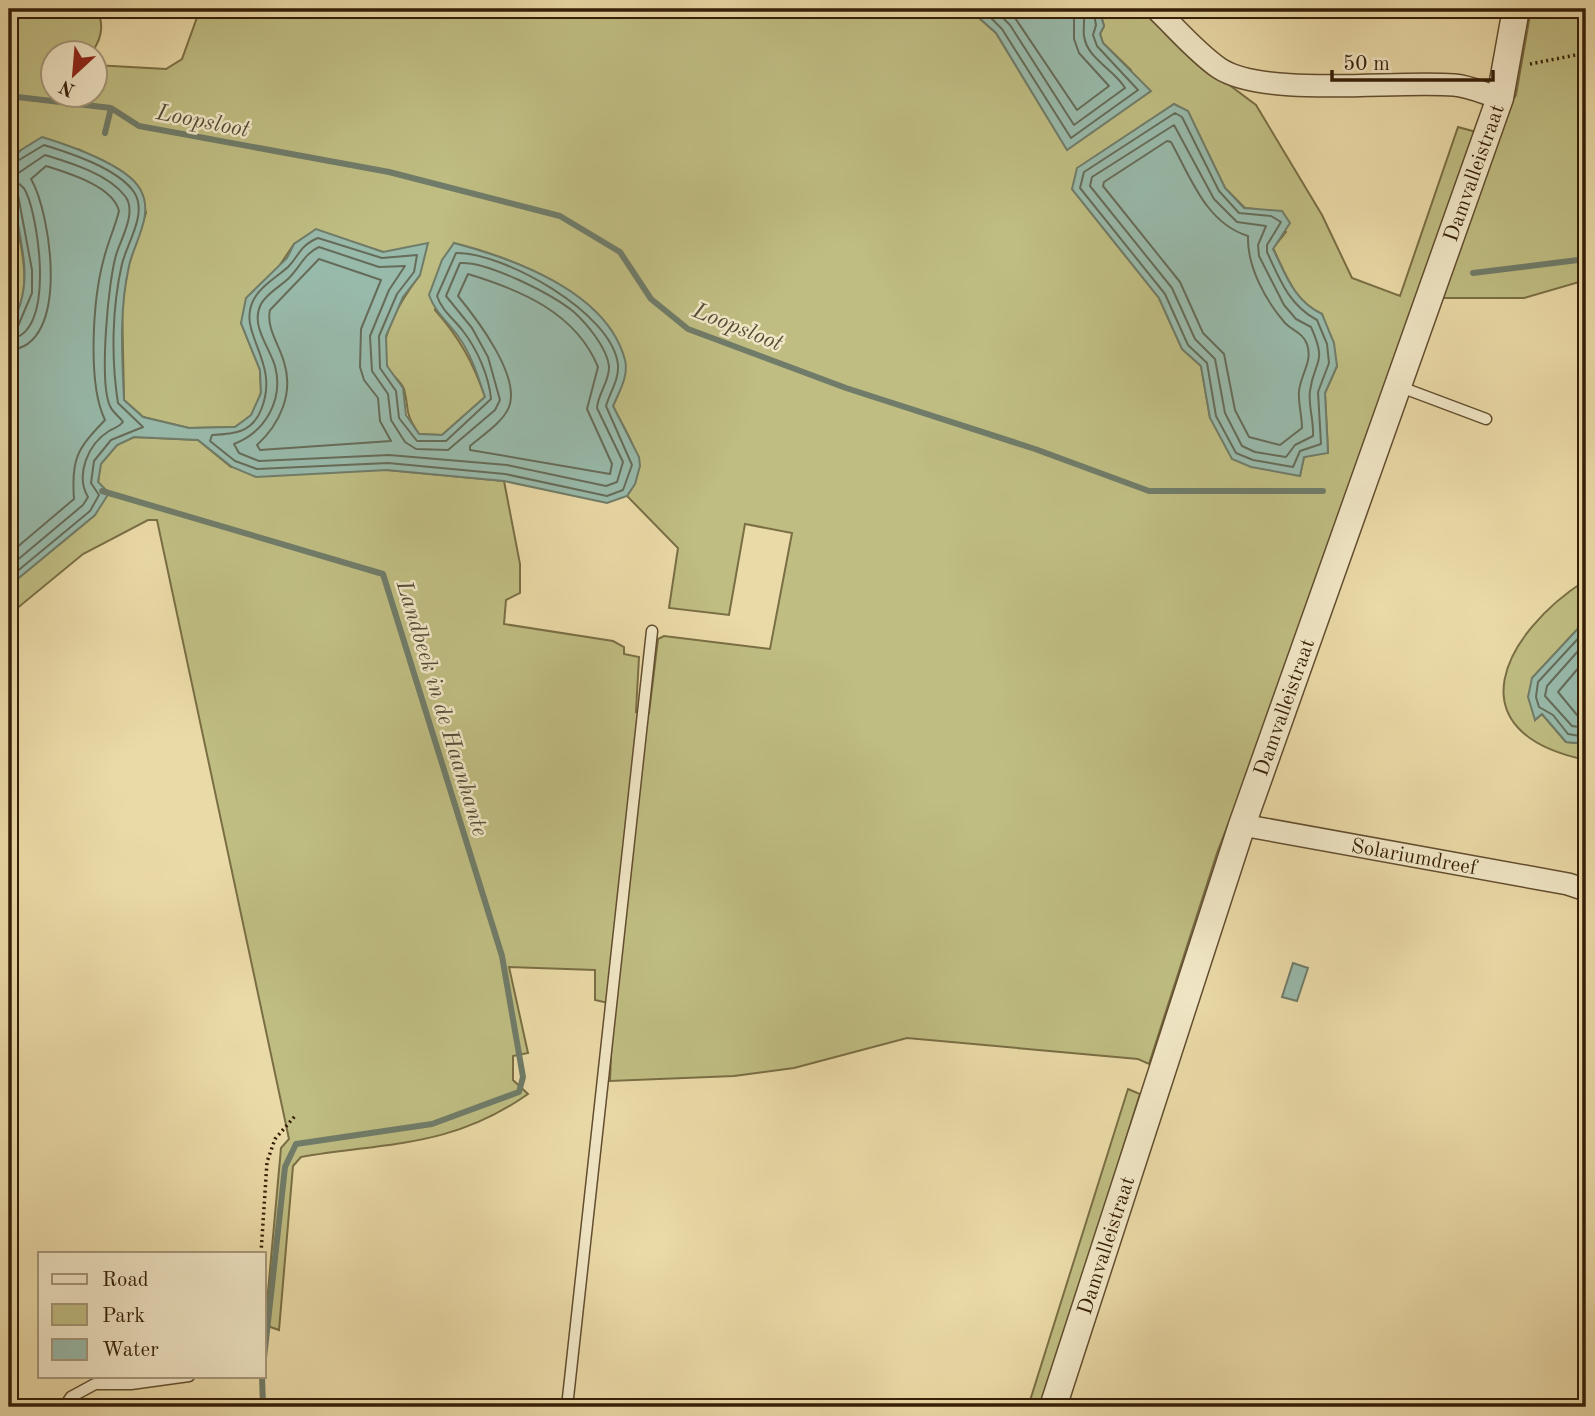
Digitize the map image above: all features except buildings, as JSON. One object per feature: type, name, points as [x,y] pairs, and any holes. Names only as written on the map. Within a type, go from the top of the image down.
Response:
[{"type":"street","points":[[1156,9],[1213,62],[1239,78],[1258,82],[1300,84],[1456,85],[1500,99]]},
{"type":"street","name":"Damvalleistraat","points":[[1053,1407],[1242,825],[1500,99],[1516,9]]},
{"type":"street","name":"Solariumdreef","points":[[1242,825],[1568,884],[1586,890]]},
{"type":"lane","points":[[1398,386],[1486,419]]},
{"type":"lane","points":[[567,1407],[652,631]]},
{"type":"lane","points":[[64,1407],[71,1397],[95,1384],[131,1384],[174,1378]]},
{"type":"path","points":[[1506,68],[1586,53]]},
{"type":"path","points":[[261,1252],[267,1162],[275,1139],[295,1116]]},
{"type":"green space","points":[[9,9],[96,9],[101,20],[99,38],[38,38],[38,108],[108,108],[108,66],[166,69],[182,59],[200,9],[969,9],[996,33],[1067,149],[1131,70],[1103,43],[1100,34],[1104,26],[1099,9],[1144,9],[1220,78],[1256,105],[1322,215],[1352,278],[1400,296],[1458,127],[1476,132],[1269,718],[1217,853],[1149,1064],[1138,1059],[907,1038],[794,1068],[734,1076],[610,1081],[613,1004],[595,1000],[595,970],[509,967],[528,1053],[513,1056],[513,1080],[528,1094],[500,1112],[445,1134],[391,1145],[301,1157],[293,1166],[279,1330],[266,1325],[281,1148],[289,1139],[157,520],[148,520],[83,554],[9,615],[9,586],[95,515],[100,464],[117,445],[134,437],[198,440],[231,467],[387,470],[504,481],[520,564],[520,593],[506,600],[504,624],[613,641],[624,647],[624,654],[639,657],[636,712],[649,713],[658,639],[664,636],[770,649],[792,533],[745,524],[729,615],[669,608],[678,548],[627,496],[634,484],[637,461],[635,450],[613,406],[625,372],[624,360],[614,336],[599,316],[578,297],[555,282],[503,258],[454,243],[435,310],[464,351],[485,397],[442,435],[419,434],[409,415],[404,389],[388,368],[385,357],[385,345],[393,319],[420,275],[383,252],[316,230],[294,244],[241,323],[260,370],[261,393],[252,415],[235,427],[189,428],[143,417],[124,400],[122,303],[129,264],[146,213],[140,189],[114,167],[78,149],[21,150],[9,162]],"holes":[[[1174,104],[1188,112],[1225,188],[1245,208],[1255,209],[1286,232],[1273,248],[1298,295],[1312,309],[1322,314],[1337,366],[1325,393],[1328,452],[1304,457],[1300,475],[1210,418],[1201,366],[1182,349],[1159,298],[1072,189]]]},
{"type":"green space","points":[[1531,9],[1573,9],[1586,29],[1586,280],[1524,298],[1439,298],[1506,111],[1516,95]]},
{"type":"green space","points":[[9,178],[24,273],[19,309],[9,327]]},
{"type":"green space","points":[[1586,580],[1586,620],[1532,678],[1535,720],[1542,714],[1566,742],[1586,744],[1586,760],[1544,746],[1518,728],[1505,705],[1505,679],[1514,653],[1532,627],[1557,602]]},
{"type":"green space","points":[[1128,1089],[1140,1094],[1042,1407],[1028,1407]]},
{"type":"water","points":[[969,9],[1099,9],[1104,26],[1100,34],[1103,43],[1151,91],[1067,150],[996,33]]},
{"type":"water","points":[[1174,104],[1188,111],[1225,188],[1244,208],[1282,211],[1290,223],[1273,249],[1298,295],[1312,309],[1322,314],[1334,343],[1337,366],[1325,393],[1328,453],[1304,457],[1300,476],[1251,467],[1232,459],[1210,418],[1201,366],[1182,349],[1159,298],[1072,189],[1077,168]]},
{"type":"water","points":[[42,137],[110,164],[133,180],[144,199],[142,228],[126,283],[122,333],[124,400],[143,417],[189,428],[235,427],[251,415],[261,393],[260,370],[241,323],[246,298],[287,258],[294,244],[316,229],[383,252],[428,243],[420,275],[403,297],[386,336],[387,366],[403,388],[406,415],[419,434],[442,435],[485,397],[467,350],[429,295],[442,260],[454,243],[504,258],[555,282],[579,297],[599,315],[615,336],[625,360],[626,372],[613,406],[639,457],[640,466],[635,484],[627,496],[607,503],[504,481],[387,470],[256,477],[232,467],[198,440],[134,437],[117,445],[101,464],[98,482],[109,493],[95,515],[9,586],[9,327],[19,308],[24,288],[24,268],[9,162],[21,150]]},
{"type":"water","points":[[1586,620],[1586,744],[1566,742],[1542,714],[1535,720],[1528,697],[1532,678]]},
{"type":"water","points":[[1293,963],[1308,968],[1297,1001],[1282,997]]},
{"type":"waterway","name":"Loopsloot","points":[[9,96],[111,108],[139,126],[389,172],[560,216],[620,252],[651,299],[688,329],[846,388],[1035,449],[1149,491],[1323,491]]},
{"type":"waterway","name":"Landbeek in de Haanhante","points":[[105,133],[111,108]]},
{"type":"waterway","name":"Loopsloot","points":[[1473,273],[1586,259]]},
{"type":"waterway","name":"Landbeek in de Haanhante","points":[[102,491],[383,574],[502,956],[523,1077],[519,1092],[432,1124],[296,1144],[285,1167],[266,1340]]},
{"type":"waterway","name":"Landbeek in de Haanhante","points":[[262,1378],[263,1407]]}]
